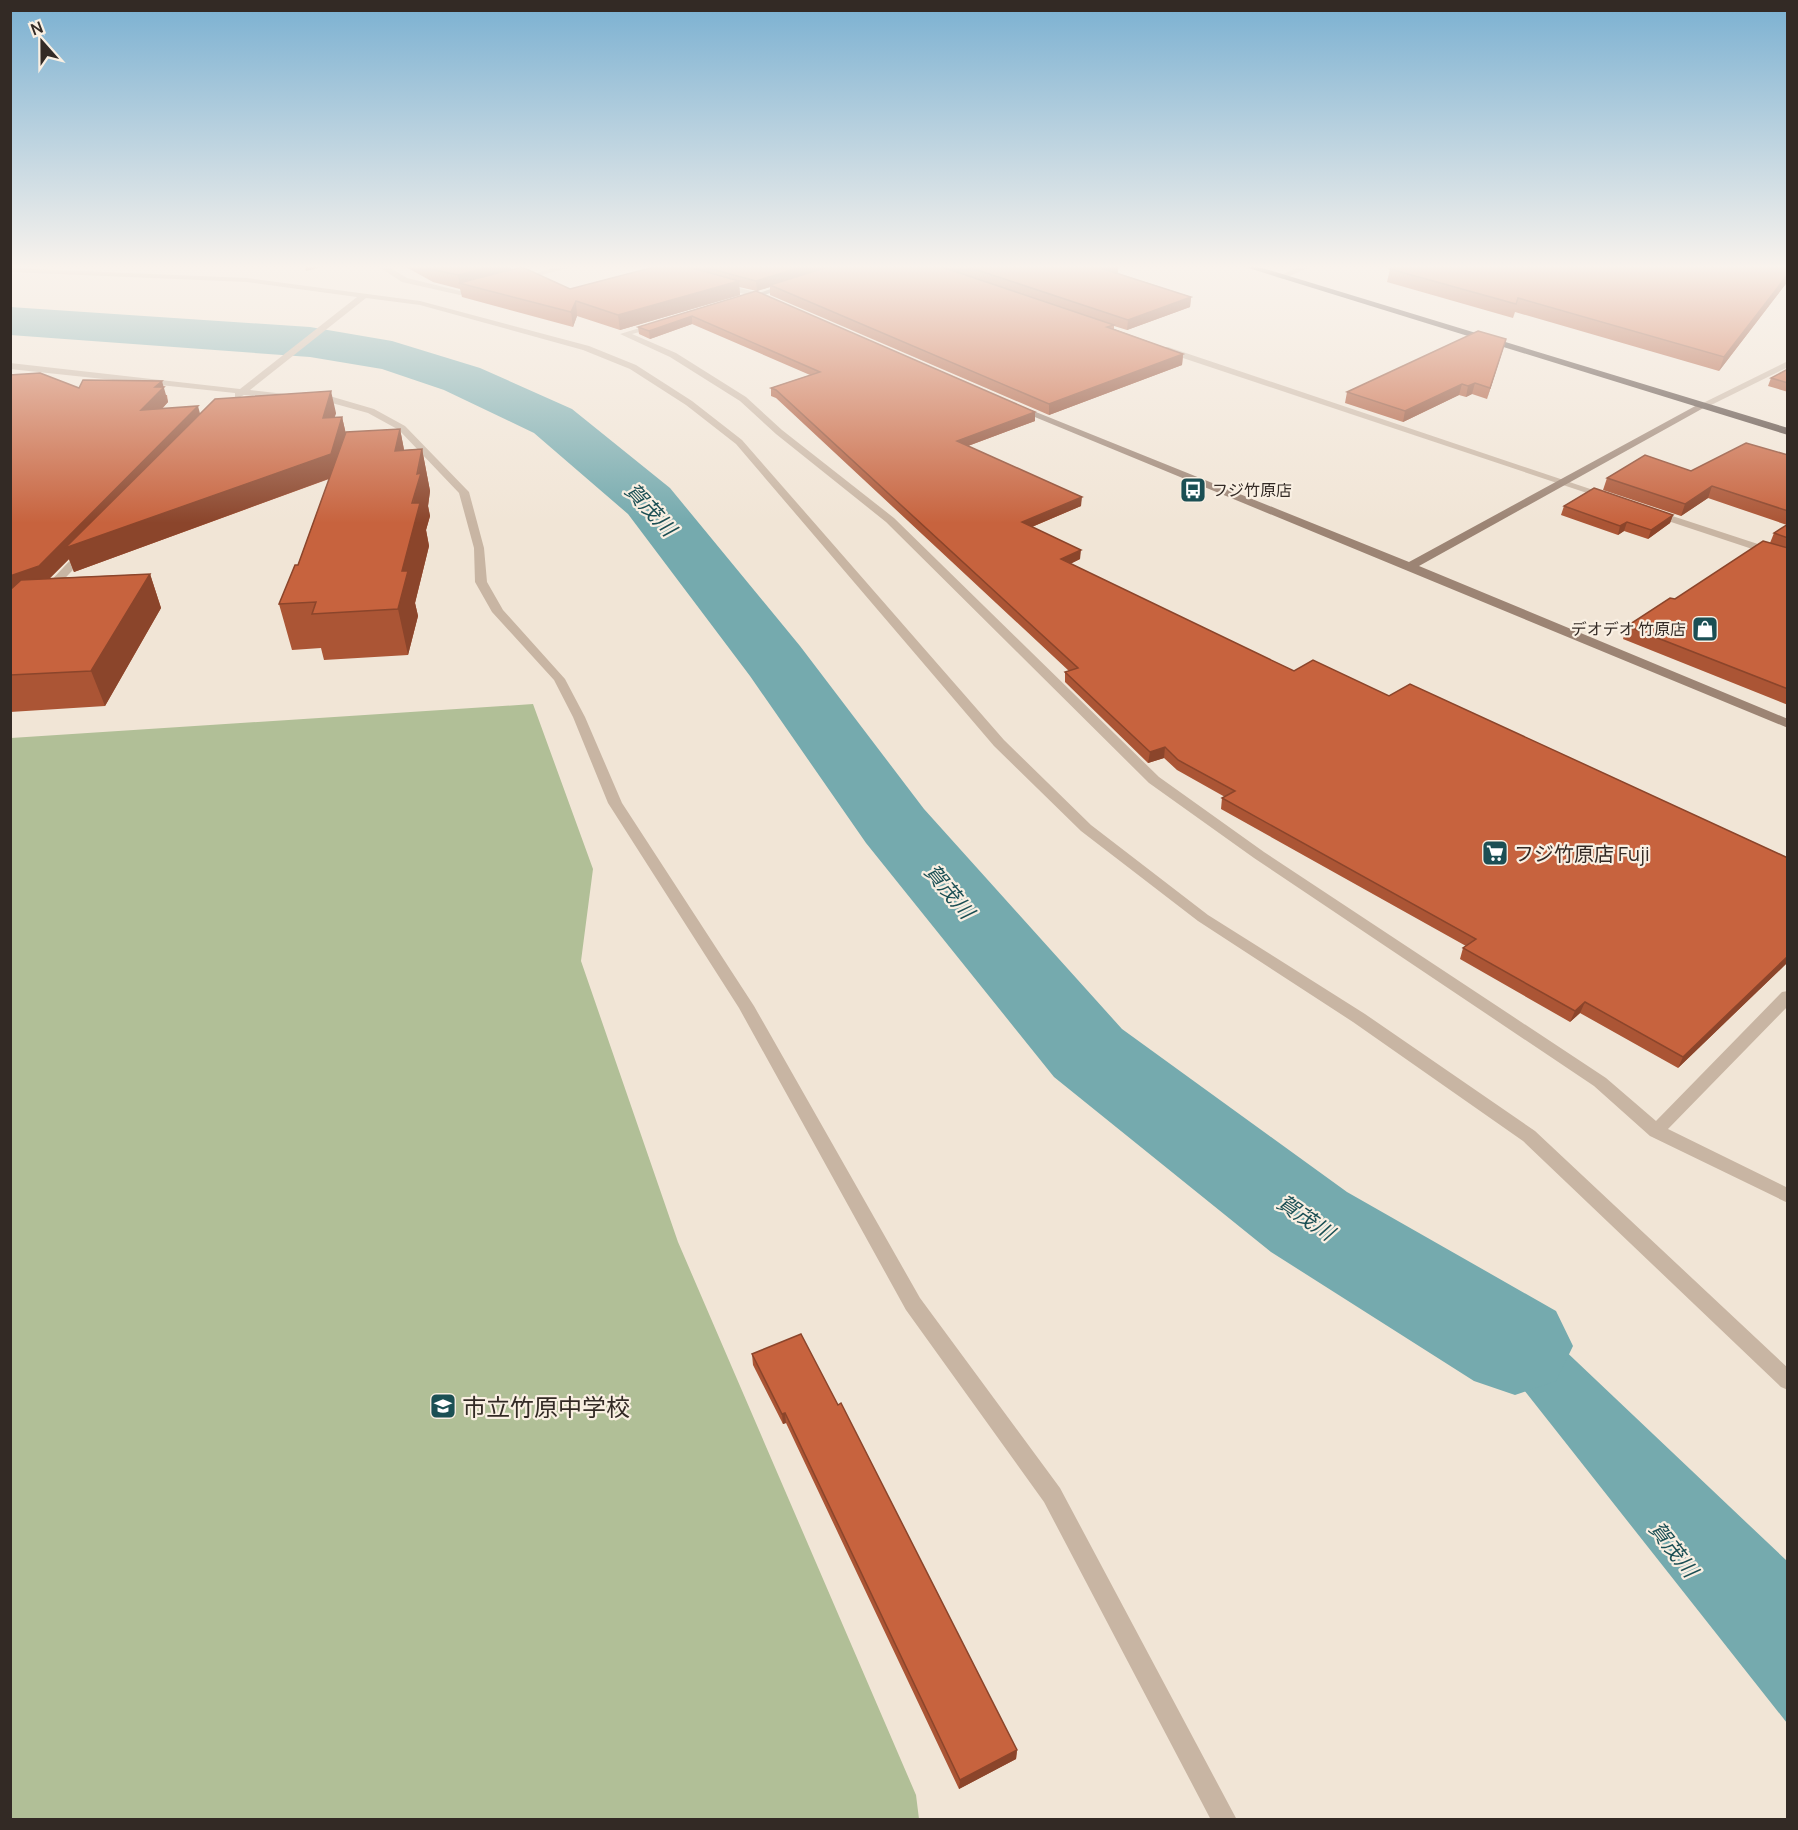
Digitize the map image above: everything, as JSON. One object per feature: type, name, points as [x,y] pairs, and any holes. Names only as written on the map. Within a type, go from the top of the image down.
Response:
[{"type":"highway","points":[[1527,352],[1788,432]]},
{"type":"street","points":[[242,392],[293,352]]},
{"type":"street","points":[[597,352],[633,367],[689,403],[739,442],[999,742],[1086,828],[1203,918],[1359,1018],[1529,1136],[1788,1382]]},
{"type":"street","points":[[667,352],[743,399],[779,432],[890,520],[1154,780],[1259,855],[1600,1082],[1656,1131],[1788,1196]]},
{"type":"street","points":[[1175,352],[1620,501]]},
{"type":"street","points":[[1410,566],[1702,406],[1788,363]]},
{"type":"street","points":[[10,366],[333,400],[370,411],[402,428],[464,492],[479,548],[481,582],[498,612],[559,679],[579,717],[615,802],[746,1006],[913,1304],[1052,1495],[1225,1820]]},
{"type":"street","points":[[1005,402],[1410,566],[1788,724]]},
{"type":"street","points":[[1642,508],[1788,558]]},
{"type":"street","points":[[42,597],[90,546]]},
{"type":"street","points":[[1656,1131],[1788,996]]},
{"type":"green space","name":"市立竹原中学校","points":[[533,704],[593,869],[581,961],[678,1242],[916,1795],[919,1819],[11,1819],[11,738]]},
{"type":"water","points":[[1411,1283],[1538,1325],[1787,1561],[1787,1723],[1501,1361]]},
{"type":"building","points":[[775,352],[898,352],[1035,412],[957,441],[1082,497],[1022,522],[1081,550],[1061,559],[1294,671],[1313,660],[1389,696],[1410,684],[1788,858],[1788,956],[1683,1057],[1585,1002],[1575,1011],[1463,948],[1476,939],[1222,798],[1235,791],[1178,760],[1165,747],[1150,752],[1065,672],[1078,668],[776,390],[771,388],[820,372]]},
{"type":"building","points":[[928,352],[1183,354],[1049,404]]},
{"type":"building","points":[[1432,352],[1502,352],[1490,388],[1475,383],[1468,386],[1462,384],[1405,411],[1347,392]]},
{"type":"building","points":[[1708,352],[1728,352],[1724,357]]},
{"type":"building","points":[[1788,369],[1788,383],[1771,378]]},
{"type":"building","points":[[40,373],[79,388],[83,380],[162,381],[155,387],[164,387],[141,410],[198,406],[39,566],[10,576],[10,375]]},
{"type":"building","points":[[331,391],[323,418],[342,417],[331,454],[65,548],[215,399]]},
{"type":"building","points":[[400,429],[395,451],[422,449],[417,474],[421,473],[412,503],[420,503],[402,571],[408,571],[398,609],[312,614],[316,602],[279,604],[295,565],[298,565],[346,432]]},
{"type":"building","points":[[1746,443],[1788,455],[1788,511],[1712,486],[1685,504],[1607,478],[1645,455],[1691,471]]},
{"type":"building","points":[[1594,488],[1673,515],[1651,530],[1627,522],[1620,526],[1564,506]]},
{"type":"building","points":[[1788,524],[1788,538],[1774,533]]},
{"type":"building","name":"デオデオ 竹原店","points":[[1763,541],[1788,548],[1788,689],[1627,626],[1670,598],[1675,599]]},
{"type":"building","points":[[150,574],[91,671],[10,675],[10,590],[21,580]]},
{"type":"building","points":[[801,1334],[838,1405],[841,1403],[1017,1750],[960,1780],[785,1413],[782,1414],[752,1354]]},
{"type":"waterway","name":"賀茂川","points":[[371,352],[392,356],[462,379],[553,421],[649,501],[775,661],[895,826],[1088,1053],[1309,1222],[1515,1346]]},
{"type":"place","name":"フジ竹原店","points":[[1193,490]]},
{"type":"place","name":"デオデオ 竹原店","points":[[1705,629]]},
{"type":"place","name":"フジ竹原店 Fuji","points":[[1495,853]]},
{"type":"place","name":"市立竹原中学校","points":[[443,1406]]}]
